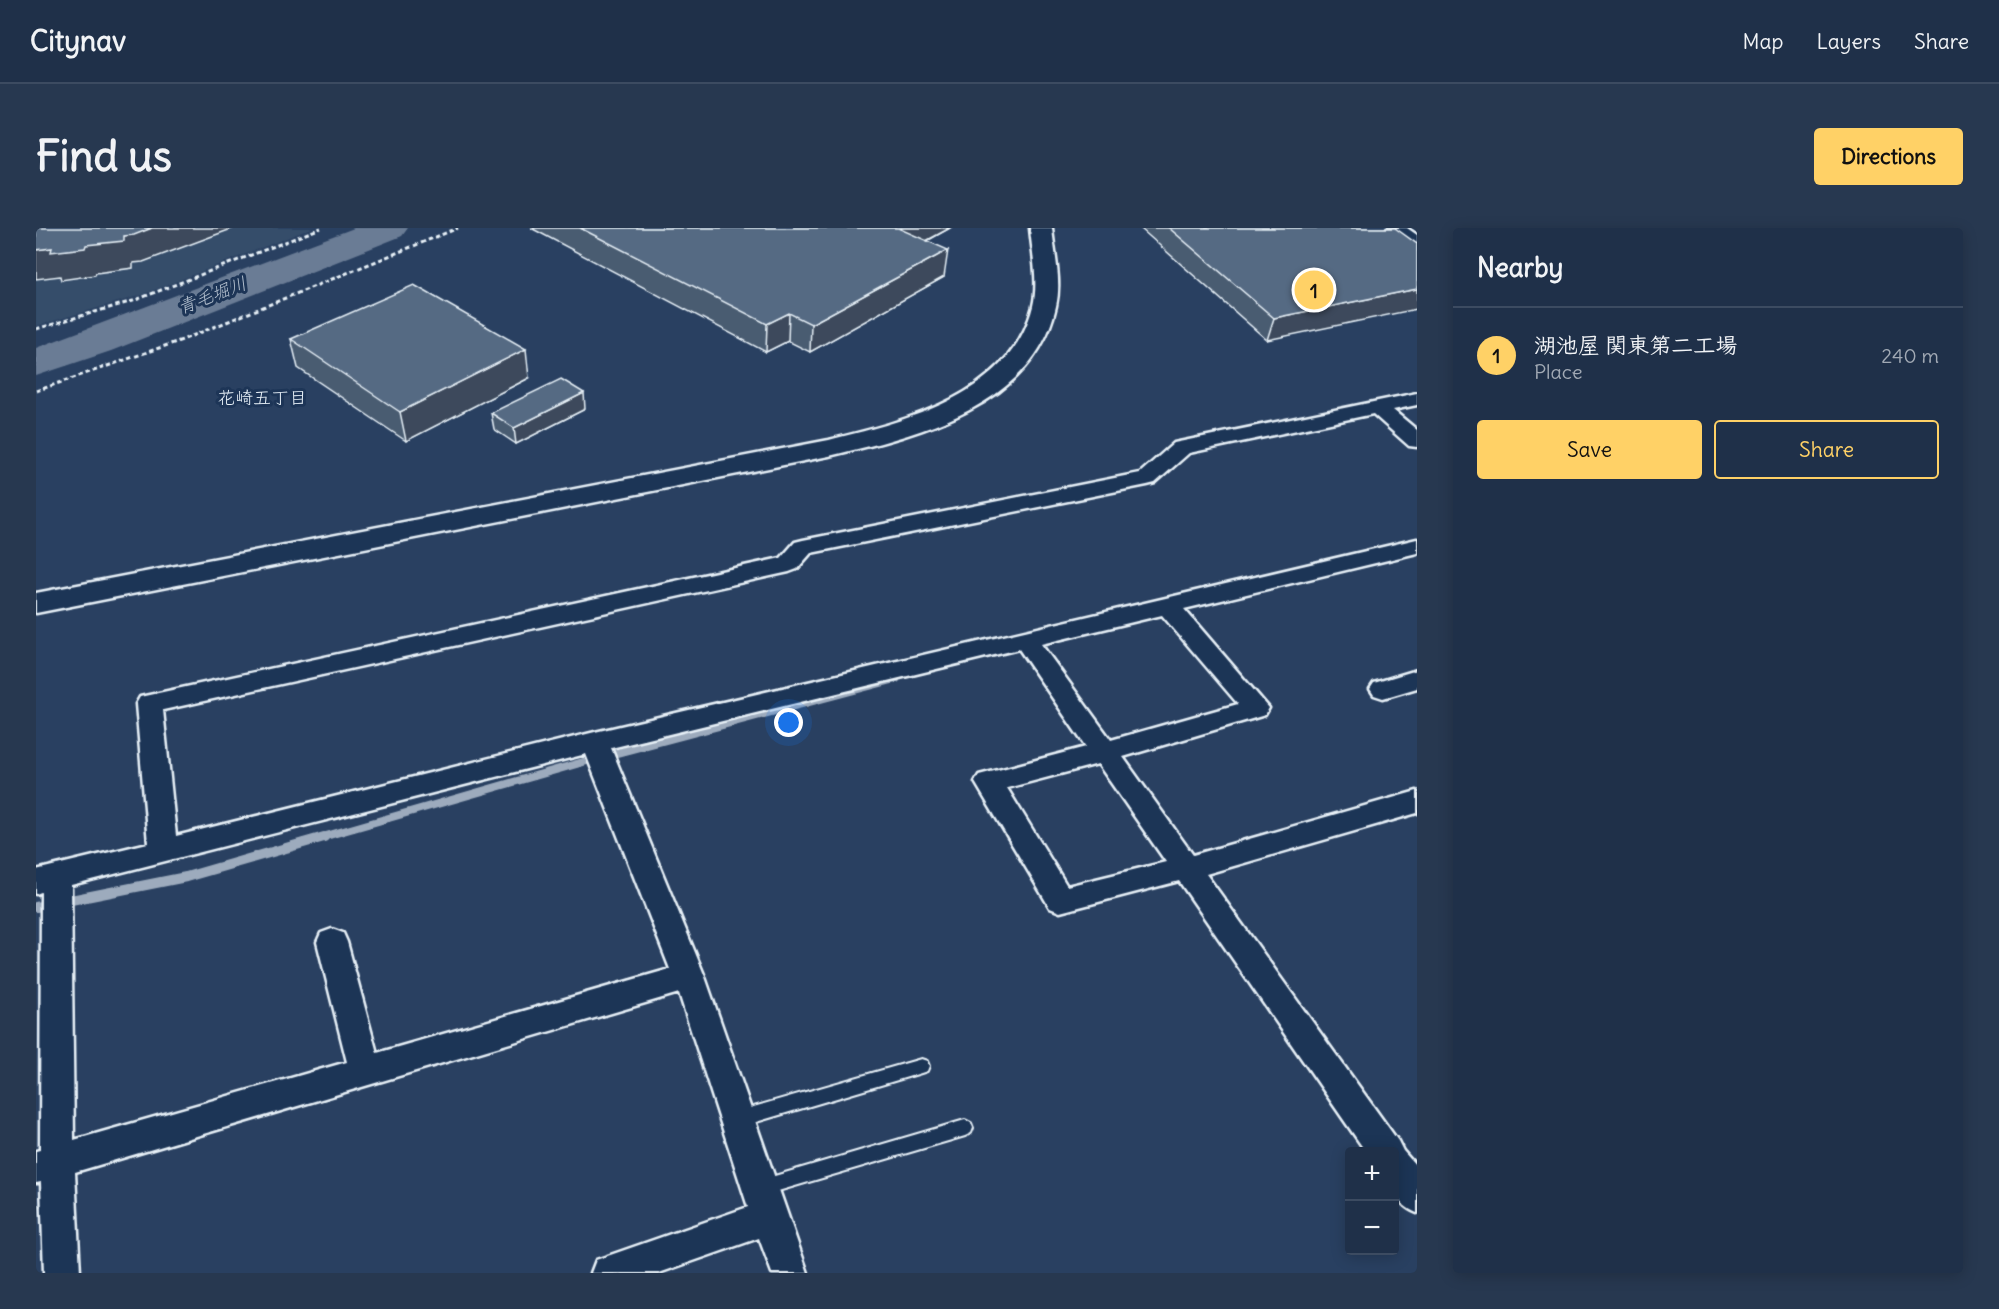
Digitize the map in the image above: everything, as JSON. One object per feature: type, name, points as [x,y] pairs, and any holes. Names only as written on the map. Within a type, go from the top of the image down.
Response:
[{"type":"street","points":[[36,603],[829,448],[889,434],[942,415],[984,390],[1016,364],[1037,333],[1045,304],[1041,228]]},
{"type":"street","points":[[1396,228],[1417,244]]},
{"type":"street","points":[[163,851],[149,704],[789,564],[803,547],[1147,478],[1182,448],[1417,399]]},
{"type":"street","points":[[1377,407],[1417,441]]},
{"type":"street","points":[[62,1273],[47,1164],[46,879],[595,742],[1417,546]]},
{"type":"street","points":[[1167,605],[1256,708],[1104,752],[989,782],[1060,900],[1186,868],[1417,802]]},
{"type":"street","points":[[1025,639],[1382,1147]]},
{"type":"street","points":[[1383,689],[1417,679]]},
{"type":"street","points":[[595,742],[689,977],[790,1273]]},
{"type":"street","points":[[332,942],[366,1070]]},
{"type":"street","points":[[47,1164],[689,977]]},
{"type":"street","points":[[1399,1170],[1417,1196]]},
{"type":"street","points":[[609,1273],[765,1202]]},
{"type":"lane","points":[[736,1120],[921,1066]]},
{"type":"lane","points":[[765,1202],[965,1128]]},
{"type":"path","points":[[36,329],[133,301],[321,228]]},
{"type":"path","points":[[36,391],[182,340],[458,228]]},
{"type":"shaded area","points":[[36,228],[312,228],[142,295],[36,326]]},
{"type":"building","points":[[36,228],[152,228],[124,236],[124,241],[51,252],[52,248],[36,250]]},
{"type":"building","points":[[580,228],[902,228],[900,229],[948,250],[811,324],[789,313],[767,324]]},
{"type":"building","points":[[1169,228],[1395,228],[1417,244],[1417,289],[1274,318]]},
{"type":"building","points":[[414,285],[526,349],[400,412],[291,339]]},
{"type":"building","points":[[561,379],[584,393],[514,428],[491,413]]},
{"type":"waterway","name":"青毛堀川","points":[[36,363],[96,342],[389,228]]},
{"type":"waterway","points":[[319,838],[587,761],[896,679]]},
{"type":"waterway","points":[[36,907],[186,877],[324,837]]},
{"type":"place","name":"湖池屋 関東第二工場","points":[[1314,290]]},
{"type":"district","name":"花崎五丁目","points":[[262,397]]}]
